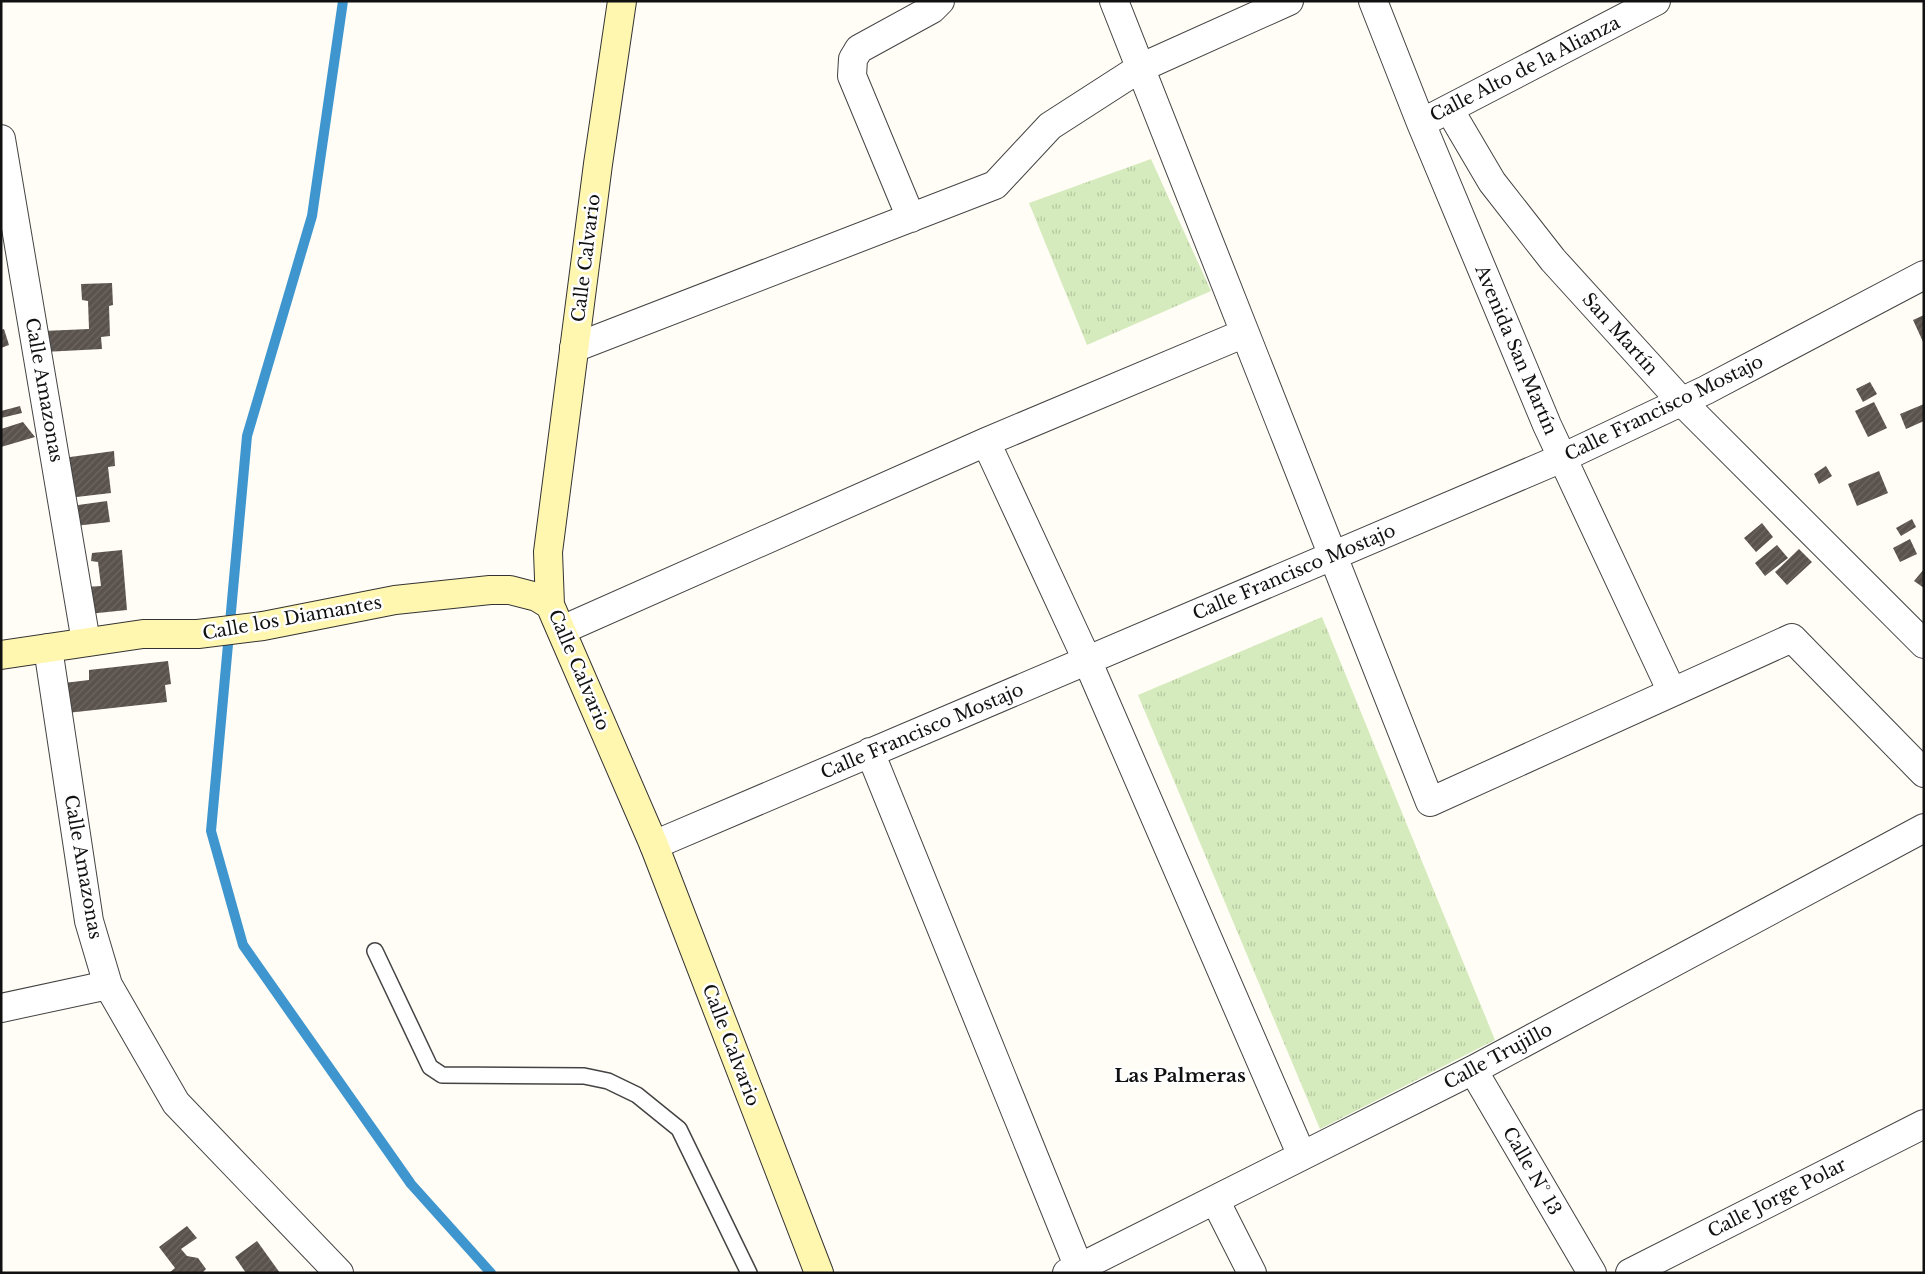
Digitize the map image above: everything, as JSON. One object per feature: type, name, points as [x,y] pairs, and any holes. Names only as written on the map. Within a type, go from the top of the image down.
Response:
[{"type":"street","name":"Calle Calvario","points":[[622,1],[598,164],[548,552],[550,605],[654,845],[819,1273]]},
{"type":"street","points":[[911,218],[852,76],[853,59],[859,50],[932,9],[940,1]]},
{"type":"street","points":[[1114,1],[1430,802],[1792,638],[1924,772]]},
{"type":"street","points":[[574,348],[995,186],[1050,126],[1140,68],[1289,1]]},
{"type":"street","name":"Avenida San Martín","points":[[1373,1],[1421,124],[1562,458],[1672,692]]},
{"type":"street","name":"Calle Alto de la Alianza","points":[[1421,124],[1656,1]]},
{"type":"street","name":"San Martín","points":[[1449,109],[1492,182],[1553,260],[1682,402],[1924,644]]},
{"type":"street","name":"Calle Amazonas","points":[[1,139],[86,642]]},
{"type":"street","name":"Calle Francisco Mostajo","points":[[654,845],[1562,458],[1682,402],[1924,275]]},
{"type":"street","points":[[562,630],[986,442],[1245,333]]},
{"type":"street","points":[[986,442],[1087,660],[1302,1156]]},
{"type":"street","name":"Calle los Diamantes","points":[[3,653],[143,634],[198,634],[263,626],[395,600],[490,590],[510,590],[537,597],[550,605]]},
{"type":"street","name":"Calle Amazonas","points":[[48,648],[89,921],[108,985],[176,1102],[339,1273]]},
{"type":"street","points":[[870,752],[1073,1271]]},
{"type":"street","name":"Calle Trujillo","points":[[1073,1271],[1473,1070],[1924,828]]},
{"type":"street","points":[[1,1008],[108,985]]},
{"type":"street","name":"Calle N° 13","points":[[1473,1070],[1592,1273]]},
{"type":"street","name":"Calle Jorge Polar","points":[[1630,1273],[1924,1124]]},
{"type":"street","points":[[1215,1200],[1252,1273]]},
{"type":"lane","points":[[375,950],[430,1067],[442,1075],[584,1076],[608,1081],[637,1095],[679,1129],[749,1273]]},
{"type":"green space","points":[[1151,159],[1211,291],[1087,345],[1029,203]]},
{"type":"green space","points":[[1322,617],[1495,1040],[1320,1129],[1138,695]]},
{"type":"building","points":[[112,283],[113,305],[109,306],[110,336],[101,337],[102,349],[44,352],[43,331],[89,329],[88,301],[82,300],[81,284]]},
{"type":"building","points":[[1924,315],[1924,344],[1913,320]]},
{"type":"building","points":[[4,329],[9,345],[1,348],[1,330]]},
{"type":"building","points":[[1870,382],[1877,394],[1863,402],[1856,389]]},
{"type":"building","points":[[1874,402],[1887,428],[1868,437],[1855,411]]},
{"type":"building","points":[[1924,404],[1924,421],[1906,429],[1900,414]]},
{"type":"building","points":[[20,406],[22,413],[1,418],[1,411]]},
{"type":"building","points":[[23,422],[35,437],[1,447],[1,429]]},
{"type":"building","points":[[114,451],[115,466],[108,467],[111,493],[68,498],[63,458]]},
{"type":"building","points":[[1826,466],[1832,476],[1819,484],[1814,474]]},
{"type":"building","points":[[1879,471],[1888,493],[1857,506],[1848,484]]},
{"type":"building","points":[[107,501],[110,522],[75,526],[71,506]]},
{"type":"building","points":[[1912,519],[1916,527],[1901,536],[1896,528]]},
{"type":"building","points":[[1762,523],[1773,537],[1756,552],[1744,538]]},
{"type":"building","points":[[1910,539],[1917,554],[1900,562],[1893,548]]},
{"type":"building","points":[[1777,545],[1788,558],[1765,576],[1755,563]]},
{"type":"building","points":[[1799,549],[1812,562],[1787,585],[1775,572]]},
{"type":"building","points":[[122,550],[127,610],[88,614],[86,587],[101,586],[98,562],[91,561],[92,553]]},
{"type":"building","points":[[1924,569],[1924,588],[1914,581]]},
{"type":"building","points":[[168,661],[171,684],[165,685],[167,702],[67,713],[64,683],[89,680],[89,670]]},
{"type":"building","points":[[187,1226],[197,1238],[181,1249],[187,1256],[198,1258],[206,1269],[202,1273],[169,1273],[175,1268],[159,1247]]},
{"type":"building","points":[[257,1241],[280,1273],[246,1273],[235,1257]]},
{"type":"waterway","points":[[343,1],[312,216],[247,436],[211,831],[243,945],[411,1184],[491,1273]]},
{"type":"district","name":"Las Palmeras","points":[[1180,1075]]}]
